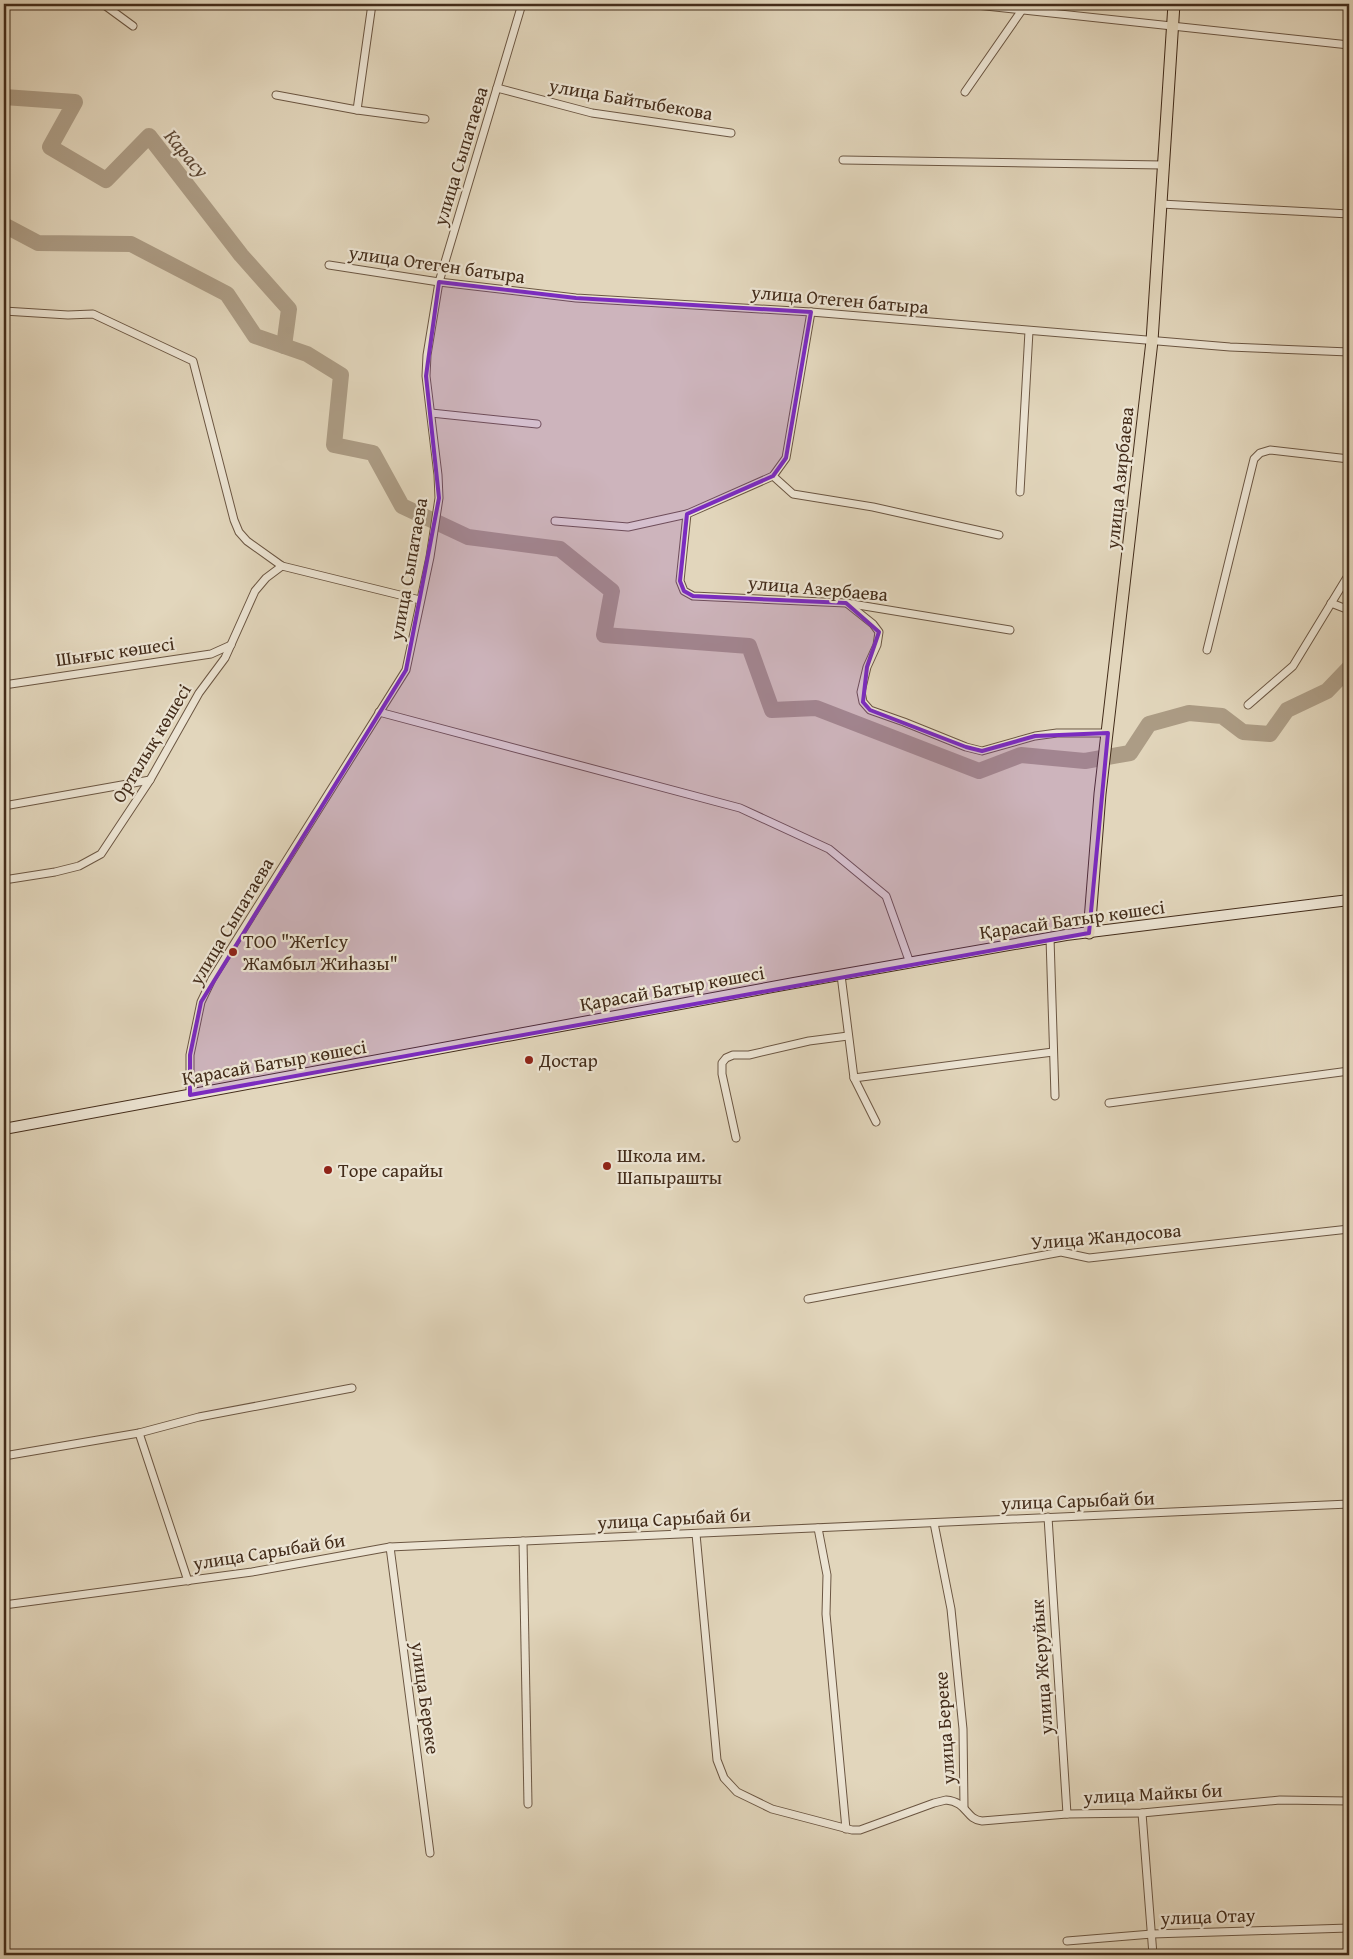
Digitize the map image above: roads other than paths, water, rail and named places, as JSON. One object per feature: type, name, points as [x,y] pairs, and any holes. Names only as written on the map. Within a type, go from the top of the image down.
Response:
[{"type":"main road","points":[[1172,26],[1174,4]]},
{"type":"main road","name":"улица Азирбаева","points":[[1089,933],[1100,794],[1152,341],[1172,26]]},
{"type":"main road","name":"Қарасай Батыр көшесі","points":[[4,1129],[1050,938],[1349,900]]},
{"type":"street","points":[[103,4],[133,26]]},
{"type":"street","points":[[356,110],[372,4]]},
{"type":"street","name":"улица Сыпатаева","points":[[190,1095],[190,1055],[201,1002],[212,978],[406,670],[430,557],[439,498],[426,376],[427,355],[439,282],[522,4]]},
{"type":"street","points":[[967,4],[1349,45]]},
{"type":"street","points":[[965,92],[1022,10]]},
{"type":"street","name":"улица Байтыбекова","points":[[497,88],[592,113],[731,134]]},
{"type":"street","points":[[276,95],[356,110],[426,119]]},
{"type":"street","points":[[843,160],[1163,165]]},
{"type":"street","points":[[1161,204],[1349,214]]},
{"type":"street","name":"улица Отеген батыра","points":[[329,265],[439,282],[576,298],[811,312],[1230,347],[1349,352]]},
{"type":"street","points":[[4,311],[68,315],[93,314],[193,361],[239,532],[247,541],[282,566],[420,600]]},
{"type":"street","points":[[555,521],[628,527],[687,514],[773,476],[786,458],[811,312]]},
{"type":"street","points":[[1020,492],[1029,331]]},
{"type":"street","points":[[431,413],[537,424]]},
{"type":"street","points":[[1207,650],[1254,459],[1260,453],[1270,450],[1349,459]]},
{"type":"street","points":[[773,476],[793,494],[873,507],[998,535]]},
{"type":"street","name":"улица Азербаева","points":[[687,514],[680,582],[684,591],[692,596],[846,603],[1010,630]]},
{"type":"street","name":"Орталық көшесі","points":[[4,880],[80,866],[101,854],[150,780],[199,693],[218,670],[255,591],[266,578],[282,566]]},
{"type":"street","points":[[1248,705],[1292,666],[1349,574]]},
{"type":"street","points":[[846,603],[874,624],[879,632],[877,645],[866,668],[861,692],[862,702],[870,710],[966,747],[982,751],[1035,736],[1057,733],[1107,738]]},
{"type":"street","points":[[1331,604],[1349,610]]},
{"type":"street","name":"Шығыс көшесі","points":[[4,685],[113,667],[211,654],[231,645]]},
{"type":"street","points":[[379,712],[740,808],[828,849],[886,896],[910,963]]},
{"type":"street","points":[[4,806],[150,780]]},
{"type":"street","points":[[1050,938],[1055,1096]]},
{"type":"street","points":[[841,975],[854,1078],[876,1122]]},
{"type":"street","points":[[736,1138],[722,1074],[722,1063],[726,1058],[733,1055],[749,1055],[810,1041],[848,1036]]},
{"type":"street","points":[[854,1078],[1053,1052]]},
{"type":"street","points":[[1109,1103],[1349,1071]]},
{"type":"street","name":"Улица Жандосова","points":[[808,1299],[1061,1252],[1089,1258],[1349,1229]]},
{"type":"street","points":[[4,1456],[139,1433],[199,1417],[352,1388]]},
{"type":"street","points":[[139,1433],[188,1581]]},
{"type":"street","name":"улица Сарыбай би","points":[[4,1605],[252,1572],[390,1547],[1349,1504]]},
{"type":"street","name":"улица Жеруйык","points":[[1048,1517],[1067,1814]]},
{"type":"street","name":"улица Береке","points":[[934,1523],[952,1618],[963,1730],[964,1807]]},
{"type":"street","points":[[818,1528],[827,1575],[826,1614],[846,1829]]},
{"type":"street","name":"улица Береке","points":[[696,1534],[716,1750],[720,1770],[729,1785],[737,1792],[772,1809],[846,1829],[860,1830],[934,1802],[954,1801],[964,1807]]},
{"type":"street","points":[[523,1541],[528,1804]]},
{"type":"street","name":"улица Береке","points":[[390,1547],[430,1852]]},
{"type":"street","name":"улица Майкы би","points":[[964,1807],[973,1818],[982,1821],[1067,1814],[1142,1813],[1280,1800],[1349,1801]]},
{"type":"street","points":[[1142,1813],[1153,1955]]},
{"type":"street","name":"улица Отау","points":[[1067,1941],[1152,1934],[1349,1928]]},
{"type":"waterway","name":"Карасу","points":[[4,97],[75,102],[50,147],[106,180],[149,136],[241,255],[289,309],[284,346]]},
{"type":"waterway","points":[[4,225],[38,243],[131,244],[227,294],[255,336],[307,354],[341,375],[334,445],[373,453],[402,506],[468,537],[560,549],[612,591],[604,635],[749,646],[772,710],[816,708],[979,771],[1021,755],[1085,761],[1130,753],[1149,724],[1189,713],[1222,716],[1243,732],[1270,734],[1287,710],[1327,691],[1349,668]]},
{"type":"place","name":"ТОО \"ЖетIсу Жамбыл Жиhазы\"","points":[[233,952]]},
{"type":"place","name":"Достар","points":[[529,1060]]},
{"type":"place","name":"Школа им. Шапырашты","points":[[607,1166]]},
{"type":"place","name":"Торе сарайы","points":[[328,1170]]}]
